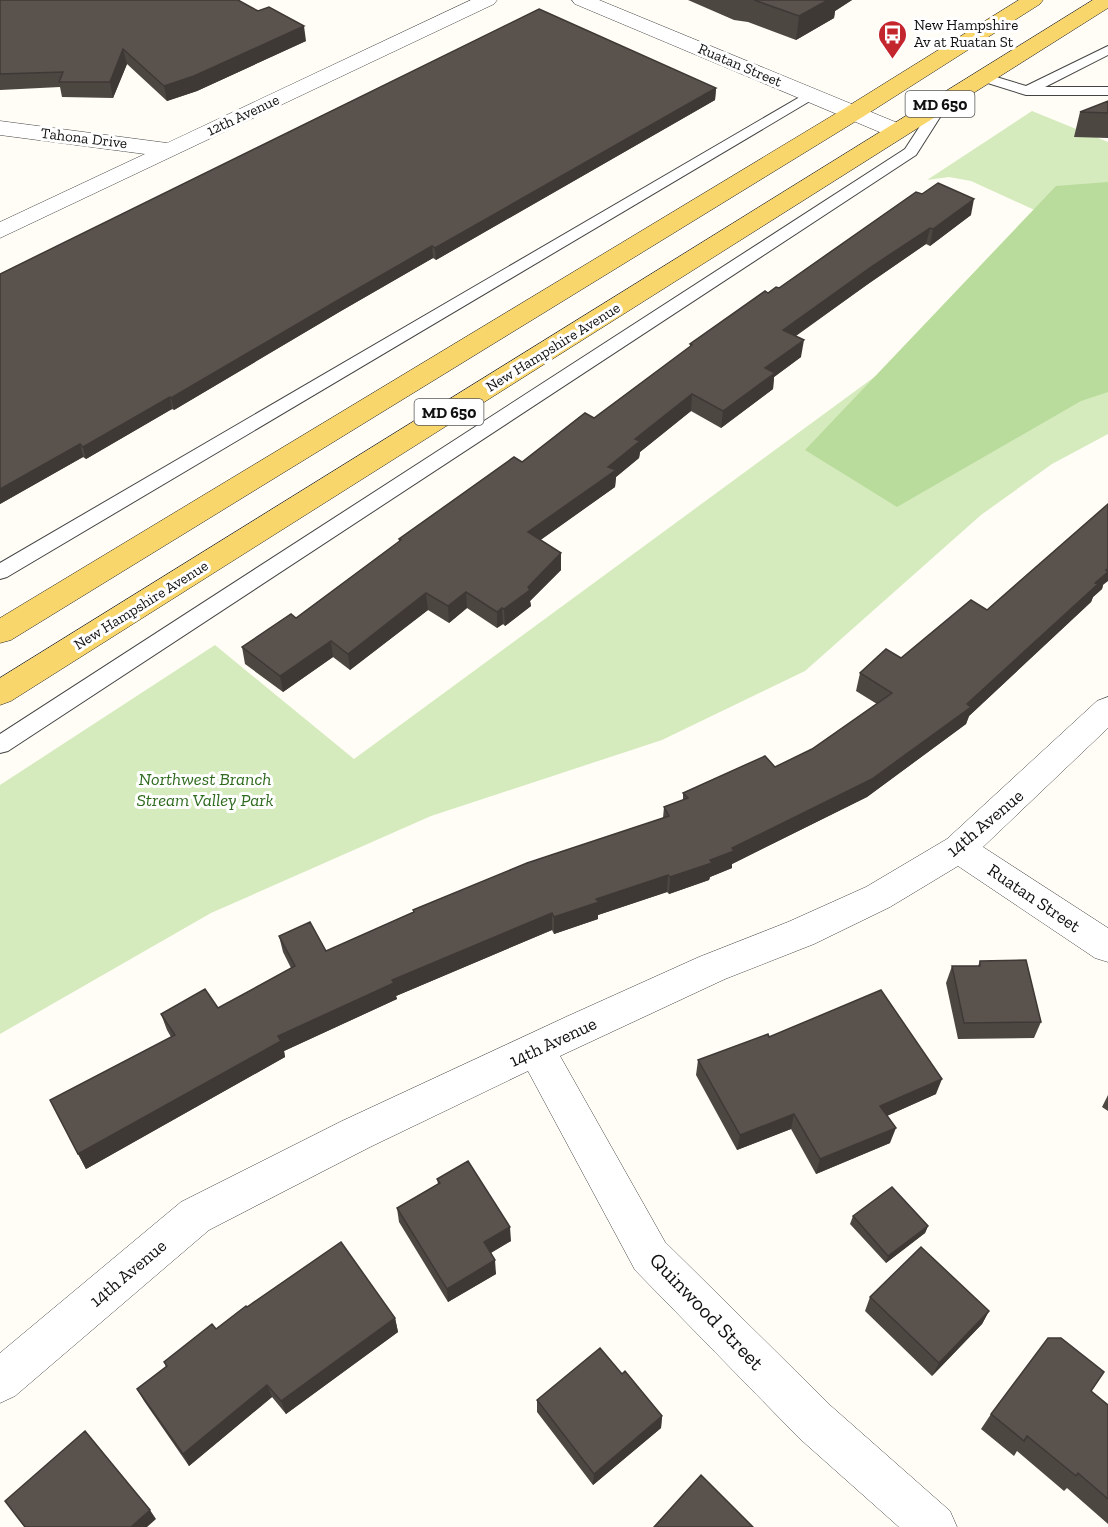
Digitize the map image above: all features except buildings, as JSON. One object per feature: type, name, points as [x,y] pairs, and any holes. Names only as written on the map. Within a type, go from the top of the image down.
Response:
[{"type":"main road","name":"MD 650","points":[[0,632],[853,113],[1033,0]]},
{"type":"main road","name":"New Hampshire Avenue","points":[[0,693],[1107,0]]},
{"type":"street","name":"12th Avenue","points":[[0,231],[487,0]]},
{"type":"street","name":"Ruatan Street","points":[[582,0],[897,131]]},
{"type":"street","name":"Tahona Drive","points":[[0,128],[168,150]]},
{"type":"street","name":"14th Avenue","points":[[0,1381],[195,1216],[356,1134],[712,968],[801,933],[878,897],[959,849],[1108,709]]},
{"type":"street","name":"Ruatan Street","points":[[959,849],[1108,947]]},
{"type":"street","name":"Quinwood Street","points":[[536,1050],[650,1256],[815,1422],[934,1527]]},
{"type":"lane","points":[[1026,91],[1108,50]]},
{"type":"lane","points":[[1071,70],[1088,91]]},
{"type":"lane","points":[[983,77],[1026,91],[1108,91]]},
{"type":"lane","points":[[0,572],[267,413],[569,240],[810,95]]},
{"type":"lane","points":[[0,745],[911,152],[942,103]]},
{"type":"green space","name":"Northwest Branch Stream Valley Park","points":[[1032,111],[1108,142],[1108,434],[1052,464],[981,515],[805,671],[662,740],[431,816],[211,913],[0,1034],[0,785],[215,645],[354,759],[1076,229],[971,181],[949,177],[927,180]]},
{"type":"green space","points":[[1108,182],[1108,392],[1081,401],[897,507],[805,450],[1056,186]]},
{"type":"place","name":"New Hampshire Av at Ruatan St","points":[[893,60]]}]
